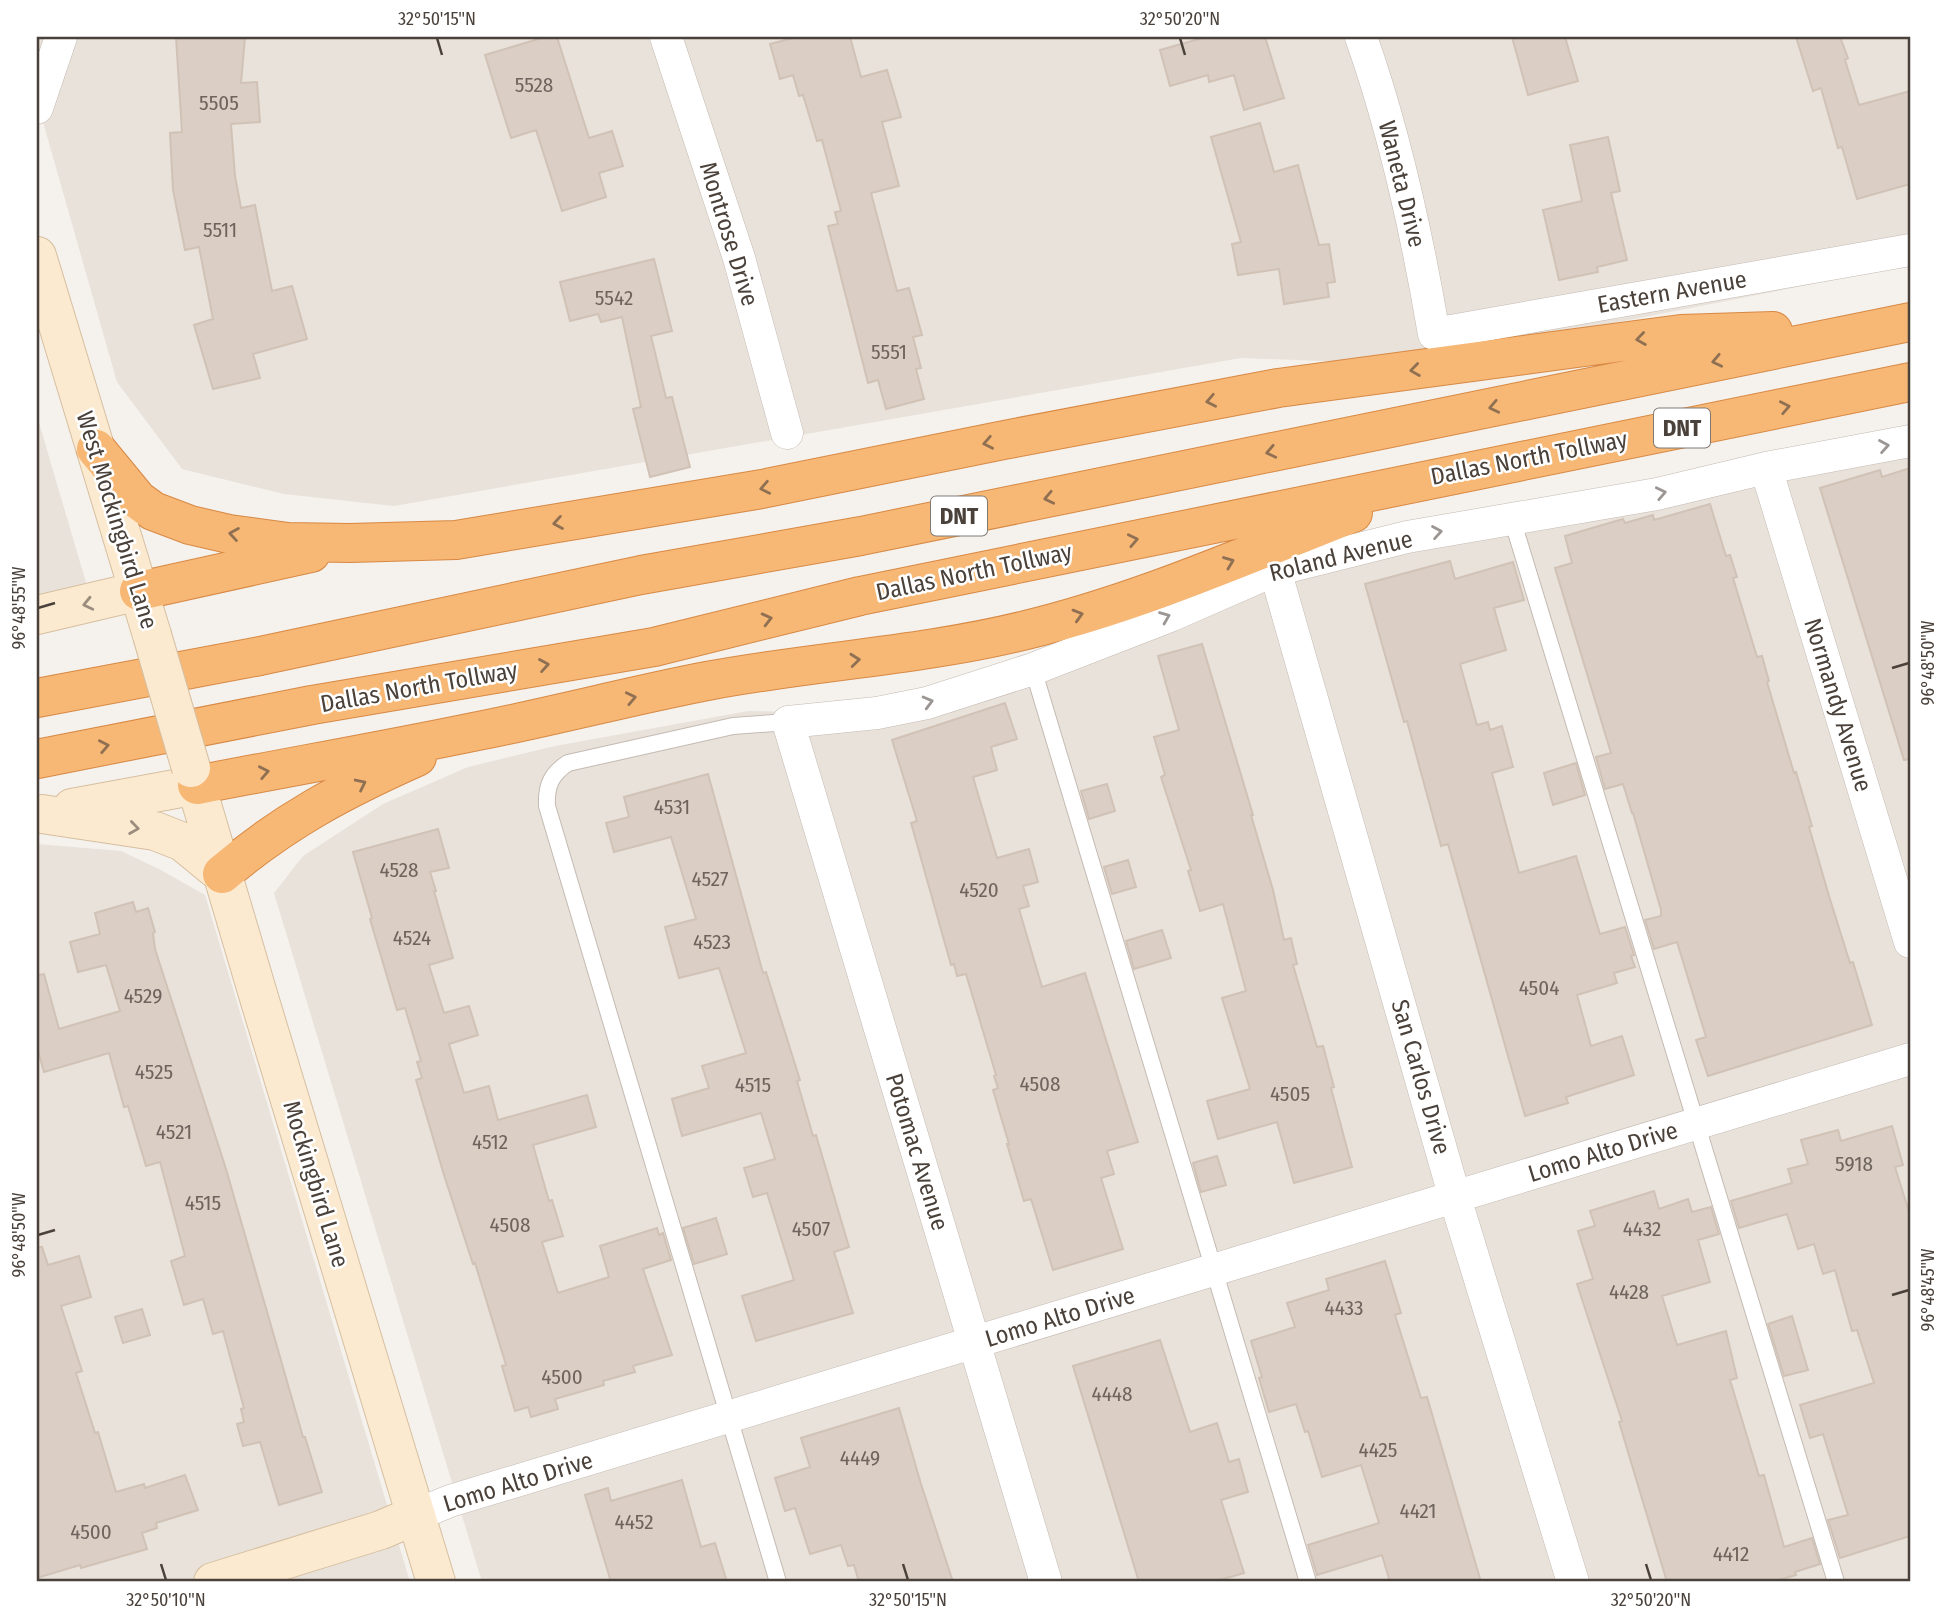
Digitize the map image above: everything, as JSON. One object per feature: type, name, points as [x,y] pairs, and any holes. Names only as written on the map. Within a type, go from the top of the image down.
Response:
[{"type":"highway","points":[[96,449],[138,500],[166,518],[229,534],[288,542],[456,540],[762,489],[1278,388],[1681,334],[1895,325]]},
{"type":"highway","name":"DNT","points":[[37,698],[260,656],[641,575],[861,536],[1895,325]]},
{"type":"highway","name":"Dallas North Tollway","points":[[37,759],[312,705],[654,647],[860,596],[1910,382]]},
{"type":"highway","points":[[194,776],[474,732],[706,682],[788,667],[910,653],[1027,630],[1165,586],[1453,473]]},
{"type":"highway","points":[[139,591],[282,561],[350,543]]},
{"type":"highway","points":[[222,874],[259,843],[317,805],[474,732]]},
{"type":"main road","name":"West Mockingbird Lane","points":[[37,256],[194,776]]},
{"type":"main road","points":[[37,615],[139,591]]},
{"type":"main road","points":[[39,814],[194,776]]},
{"type":"main road","name":"Mockingbird Lane","points":[[194,776],[436,1582]]},
{"type":"main road","points":[[39,814],[155,831],[183,842],[222,874]]},
{"type":"main road","name":"Lomo Alto Drive","points":[[213,1582],[381,1530],[416,1515]]},
{"type":"street","points":[[37,108],[61,37]]},
{"type":"street","name":"Montrose Drive","points":[[666,37],[739,258],[787,433]]},
{"type":"street","name":"Waneta Drive","points":[[1361,37],[1399,166],[1420,251],[1434,334]]},
{"type":"street","name":"Eastern Avenue","points":[[1434,334],[1910,250]]},
{"type":"street","name":"Roland Avenue","points":[[788,722],[877,713],[927,704],[1033,669],[1171,615],[1275,570],[1407,537],[1657,494],[1766,468],[1910,442]]},
{"type":"street","name":"Normandy Avenue","points":[[1766,468],[1910,942]]},
{"type":"street","name":"San Carlos Drive","points":[[1275,570],[1455,1198],[1573,1582]]},
{"type":"street","name":"Potomac Avenue","points":[[788,722],[1046,1582]]},
{"type":"street","name":"Lomo Alto Drive","points":[[416,1515],[450,1501],[1910,1059]]},
{"type":"lane","points":[[1512,519],[1836,1582]]},
{"type":"lane","points":[[1033,669],[1308,1582]]},
{"type":"lane","points":[[778,1582],[547,806],[546,793],[557,771],[568,763],[733,726],[788,722]]},
{"type":"shaded area","points":[[37,37],[1910,37],[1910,265],[1404,364],[1241,358],[394,506],[284,494],[182,469],[117,382],[37,101]]},
{"type":"shaded area","points":[[37,416],[87,586],[37,597]]},
{"type":"shaded area","points":[[1910,431],[1910,1582],[482,1582],[274,893],[303,856],[383,804],[468,767],[555,746],[748,711],[835,713],[909,701],[1169,609]]},
{"type":"shaded area","points":[[37,844],[121,851],[205,895],[410,1582],[37,1582]]},
{"type":"building","points":[[176,37],[245,37],[241,83],[257,82],[260,122],[231,124],[235,176],[241,208],[255,205],[272,291],[292,286],[307,339],[253,354],[260,378],[213,389],[194,325],[213,319],[199,247],[185,250],[173,190],[170,133],[182,132]]},
{"type":"building","points":[[545,37],[557,37],[589,138],[612,131],[623,166],[599,173],[606,197],[562,211],[536,130],[511,138],[485,55]]},
{"type":"building","points":[[797,37],[850,37],[861,77],[887,70],[901,117],[882,122],[899,186],[871,193],[897,291],[909,288],[922,335],[913,337],[921,368],[916,369],[924,399],[886,409],[878,380],[868,383],[828,226],[838,224],[835,212],[841,211],[822,140],[817,141],[803,95],[799,96],[793,75],[780,79],[770,44]]},
{"type":"building","points":[[1206,37],[1265,37],[1284,98],[1244,110],[1234,75],[1209,82],[1208,75],[1170,86],[1160,50]]},
{"type":"building","points":[[1512,37],[1565,37],[1578,81],[1528,95]]},
{"type":"building","points":[[1796,37],[1840,37],[1859,105],[1910,91],[1910,184],[1857,199],[1842,147],[1838,148],[1821,88],[1813,91]]},
{"type":"building","points":[[1260,123],[1274,172],[1298,165],[1319,245],[1329,244],[1335,282],[1327,283],[1329,297],[1284,304],[1279,269],[1238,275],[1232,244],[1241,242],[1211,137]]},
{"type":"building","points":[[1608,137],[1620,191],[1611,193],[1627,260],[1597,267],[1598,272],[1559,280],[1543,210],[1582,201],[1570,145]]},
{"type":"building","points":[[654,259],[672,331],[651,336],[666,398],[672,397],[690,467],[650,477],[633,409],[641,407],[622,317],[601,322],[598,314],[570,321],[560,282]]},
{"type":"building","points":[[1910,468],[1910,759],[1904,760],[1820,488],[1880,470],[1882,477]]},
{"type":"building","points":[[1710,504],[1726,556],[1730,555],[1737,577],[1733,578],[1757,657],[1762,656],[1769,681],[1767,682],[1812,826],[1809,827],[1829,896],[1872,1025],[1708,1076],[1696,1040],[1706,1037],[1677,942],[1654,949],[1645,920],[1661,916],[1661,910],[1623,784],[1605,789],[1596,757],[1611,753],[1555,568],[1572,563],[1565,536],[1623,519],[1625,523],[1653,515],[1654,520]]},
{"type":"building","points":[[1450,561],[1455,579],[1513,562],[1524,600],[1494,608],[1506,650],[1460,664],[1477,725],[1488,722],[1490,730],[1502,726],[1513,767],[1492,773],[1519,873],[1576,856],[1600,934],[1625,927],[1634,955],[1631,956],[1635,967],[1614,973],[1617,983],[1577,995],[1591,1046],[1622,1036],[1634,1075],[1566,1097],[1568,1103],[1525,1116],[1448,844],[1441,846],[1407,721],[1404,722],[1365,584]]},
{"type":"building","points":[[1202,644],[1253,815],[1284,940],[1291,938],[1297,964],[1293,965],[1317,1047],[1323,1046],[1352,1167],[1294,1183],[1277,1122],[1218,1139],[1207,1101],[1250,1089],[1222,998],[1246,991],[1223,904],[1200,911],[1188,871],[1191,870],[1161,777],[1165,775],[1154,737],[1179,730],[1158,656]]},
{"type":"building","points":[[1005,703],[1017,739],[991,747],[997,770],[973,777],[997,858],[1029,849],[1038,882],[1023,886],[1029,906],[1019,909],[1042,987],[1085,973],[1138,1142],[1107,1151],[1114,1174],[1101,1178],[1123,1249],[1053,1270],[1031,1199],[1024,1201],[1007,1144],[993,1090],[998,1088],[994,1076],[996,1075],[966,974],[957,976],[954,964],[951,965],[911,823],[917,821],[892,740]]},
{"type":"building","points":[[1576,763],[1585,795],[1553,805],[1544,773]]},
{"type":"building","points":[[708,774],[763,973],[766,972],[800,1080],[797,1081],[813,1136],[816,1135],[849,1247],[834,1252],[853,1313],[756,1341],[742,1296],[794,1280],[767,1193],[753,1197],[744,1168],[775,1159],[761,1113],[682,1136],[672,1099],[709,1088],[702,1066],[746,1053],[719,968],[679,978],[665,927],[696,919],[671,837],[614,852],[606,823],[629,817],[624,797]]},
{"type":"building","points":[[1107,784],[1115,811],[1089,819],[1081,791]]},
{"type":"building","points":[[438,829],[449,868],[430,872],[453,958],[429,965],[444,1013],[469,1006],[478,1035],[449,1044],[464,1093],[489,1086],[498,1120],[587,1095],[596,1127],[533,1145],[549,1201],[552,1200],[563,1236],[542,1242],[558,1293],[609,1277],[600,1246],[657,1228],[659,1235],[663,1233],[671,1260],[643,1269],[672,1355],[633,1366],[635,1372],[603,1381],[604,1385],[555,1399],[558,1409],[531,1417],[528,1407],[515,1411],[502,1366],[506,1365],[416,1080],[422,1078],[417,1062],[421,1061],[405,1008],[397,1010],[353,852]]},
{"type":"building","points":[[1128,860],[1136,887],[1112,894],[1104,867]]},
{"type":"building","points":[[133,902],[136,912],[148,908],[155,932],[155,949],[226,1169],[303,1437],[322,1492],[279,1505],[260,1442],[243,1446],[237,1424],[244,1422],[241,1409],[244,1408],[223,1331],[213,1334],[203,1299],[184,1305],[171,1261],[185,1256],[160,1162],[146,1166],[128,1106],[124,1107],[109,1053],[44,1072],[37,1047],[37,975],[44,974],[59,1029],[120,1011],[106,965],[78,972],[70,942],[100,934],[95,913]]},
{"type":"building","points":[[1162,930],[1171,958],[1134,969],[1126,941]]},
{"type":"building","points":[[1892,1126],[1903,1165],[1895,1167],[1910,1215],[1910,1536],[1840,1558],[1828,1520],[1848,1515],[1823,1434],[1810,1438],[1800,1405],[1874,1383],[1857,1330],[1852,1331],[1835,1270],[1823,1274],[1814,1244],[1798,1249],[1787,1214],[1739,1228],[1731,1201],[1792,1183],[1788,1169],[1808,1164],[1801,1140],[1838,1130],[1841,1141]]},
{"type":"building","points":[[1217,1156],[1226,1185],[1201,1192],[1193,1163]]},
{"type":"building","points":[[1654,1191],[1659,1209],[1688,1199],[1692,1212],[1711,1207],[1719,1234],[1698,1240],[1710,1282],[1662,1296],[1677,1345],[1726,1331],[1737,1378],[1730,1380],[1759,1476],[1764,1475],[1784,1547],[1812,1538],[1820,1564],[1795,1572],[1796,1575],[1772,1582],[1667,1582],[1619,1422],[1622,1421],[1577,1284],[1593,1279],[1578,1231],[1595,1226],[1590,1211]]},
{"type":"building","points":[[716,1218],[727,1254],[694,1264],[683,1228]]},
{"type":"building","points":[[37,1247],[42,1247],[48,1265],[79,1256],[91,1297],[61,1306],[82,1371],[76,1373],[116,1492],[144,1484],[145,1488],[185,1475],[198,1510],[156,1523],[157,1528],[142,1533],[147,1549],[37,1578]]},
{"type":"building","points":[[1385,1261],[1401,1313],[1395,1315],[1421,1398],[1427,1397],[1481,1582],[1390,1582],[1382,1555],[1317,1575],[1308,1545],[1379,1523],[1361,1465],[1322,1477],[1308,1431],[1305,1432],[1296,1404],[1269,1412],[1251,1341],[1295,1327],[1287,1303],[1329,1290],[1326,1279]]},
{"type":"building","points":[[142,1309],[150,1335],[123,1343],[115,1317]]},
{"type":"building","points":[[1792,1316],[1808,1370],[1784,1376],[1768,1324]]},
{"type":"building","points":[[1160,1340],[1190,1432],[1217,1423],[1229,1462],[1239,1459],[1248,1492],[1221,1500],[1244,1573],[1213,1582],[1139,1582],[1073,1366]]},
{"type":"building","points":[[899,1408],[953,1582],[859,1582],[854,1565],[848,1566],[841,1545],[810,1554],[795,1508],[785,1511],[775,1478],[810,1467],[801,1438]]},
{"type":"building","points":[[682,1480],[701,1547],[715,1543],[727,1582],[611,1582],[585,1495],[608,1488],[611,1501]]}]
